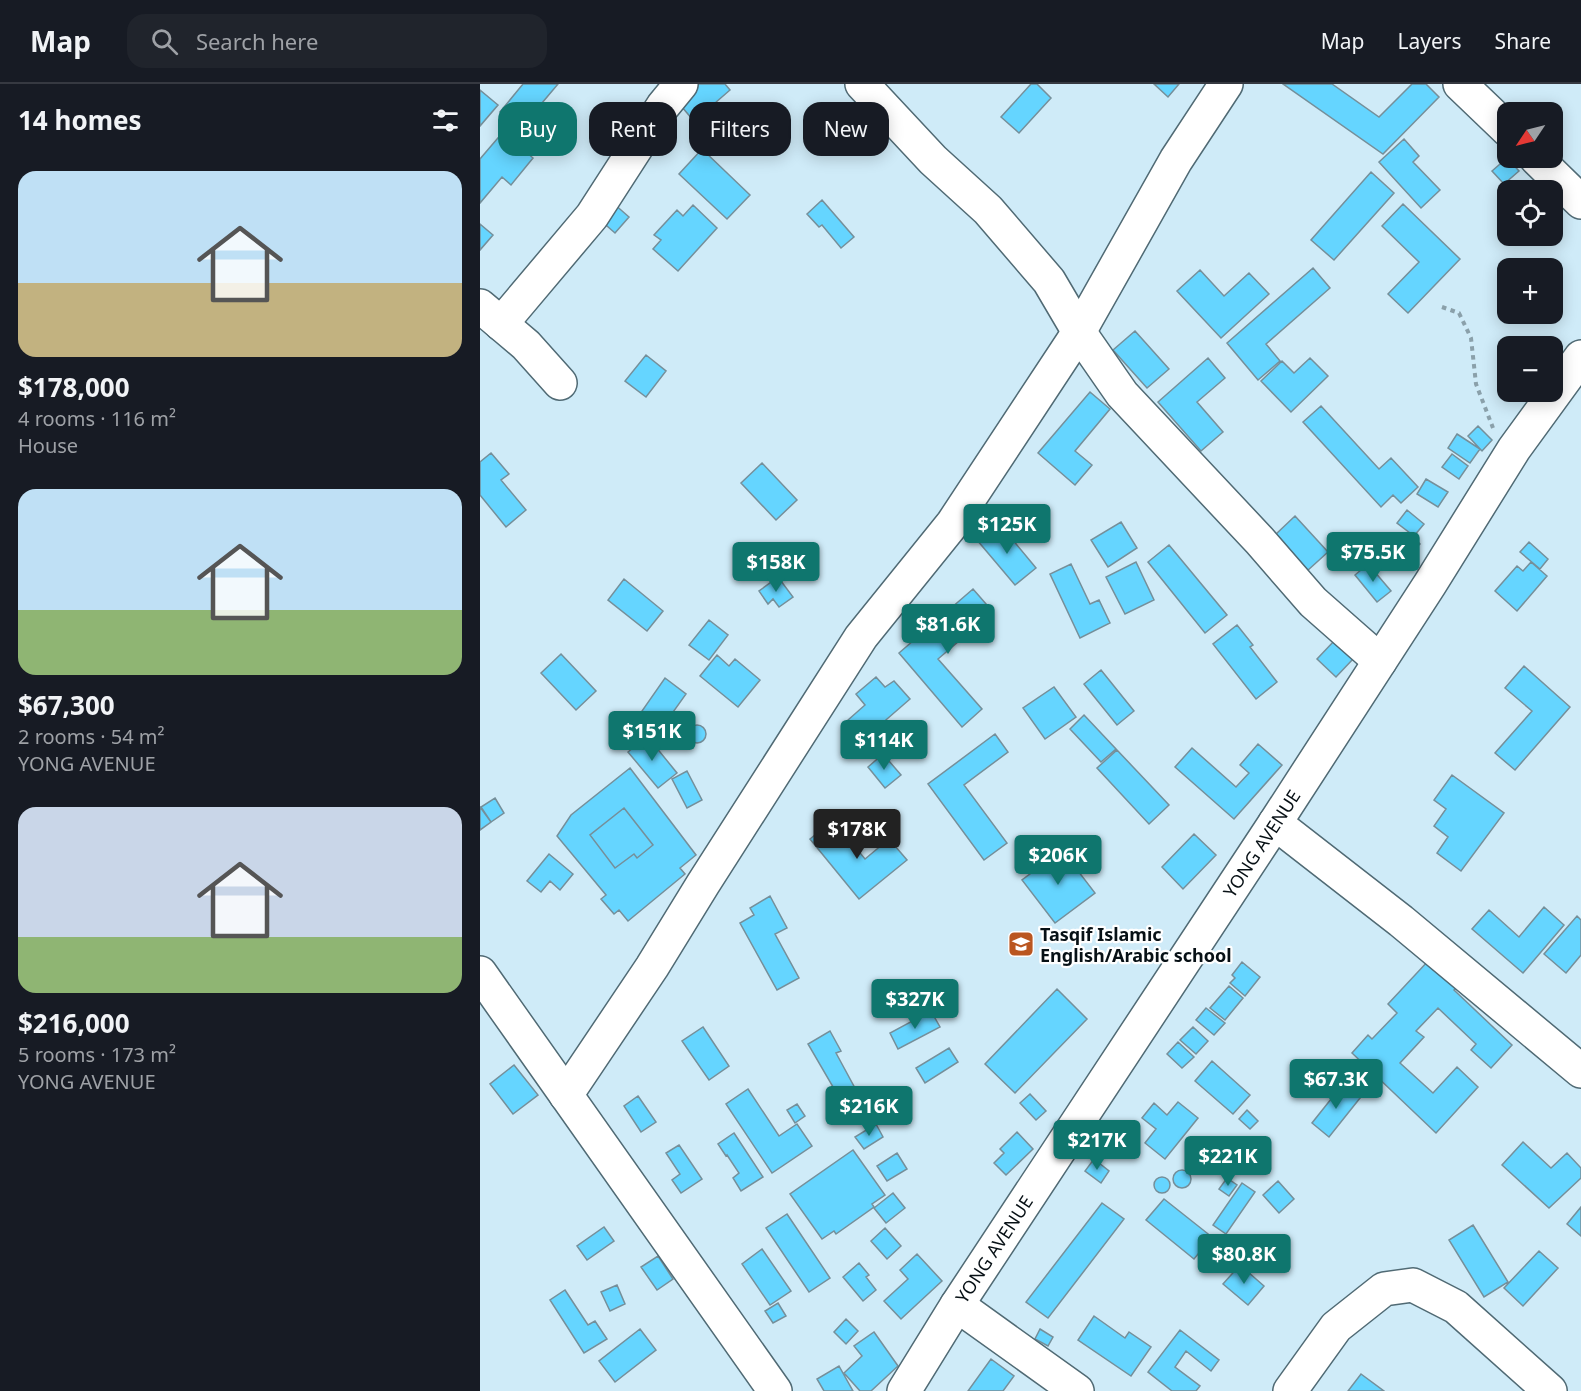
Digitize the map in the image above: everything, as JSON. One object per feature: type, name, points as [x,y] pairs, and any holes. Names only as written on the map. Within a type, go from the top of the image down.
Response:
[{"type":"street","points":[[560,383],[526,345],[490,315],[592,216],[663,106],[681,84]]},
{"type":"street","points":[[862,84],[933,160],[988,210],[1049,281],[1079,332],[1122,394],[1260,541],[1313,602],[1380,661]]},
{"type":"street","points":[[566,1095],[652,967],[861,637],[952,523],[1079,332],[1176,160],[1226,84]]},
{"type":"street","points":[[1460,84],[1497,119]]},
{"type":"street","points":[[1546,168],[1581,202]]},
{"type":"street","name":"YONG AVENUE","points":[[904,1391],[957,1305],[1275,823],[1514,450],[1581,357]]},
{"type":"street","points":[[1275,823],[1401,921],[1581,1071]]},
{"type":"street","points":[[480,973],[775,1391]]},
{"type":"street","points":[[1290,1391],[1335,1327],[1384,1289],[1413,1285],[1456,1307],[1550,1391]]},
{"type":"street","points":[[957,1305],[1077,1391]]},
{"type":"path","points":[[1442,307],[1459,313],[1471,338],[1476,384],[1496,434],[1514,450]]},
{"type":"building","points":[[523,84],[558,84],[543,102],[508,102]]},
{"type":"building","points":[[695,84],[725,84],[730,90],[716,102],[689,102],[689,115],[676,100]]},
{"type":"building","points":[[1031,84],[1037,84],[1051,98],[1019,133],[1001,117]]},
{"type":"building","points":[[1154,84],[1179,84],[1168,97]]},
{"type":"building","points":[[1283,84],[1332,84],[1379,117],[1412,84],[1426,84],[1439,97],[1383,154]]},
{"type":"building","points":[[480,90],[498,105],[480,126]]},
{"type":"building","points":[[498,138],[498,156],[531,156],[533,158],[511,185],[502,177],[480,203],[480,159]]},
{"type":"building","points":[[1404,139],[1419,156],[1413,162],[1440,190],[1421,208],[1379,162]]},
{"type":"building","points":[[696,156],[709,156],[750,195],[727,219],[679,174]]},
{"type":"building","points":[[1497,167],[1516,168],[1519,171],[1509,180],[1500,180],[1492,171]]},
{"type":"building","points":[[1371,172],[1394,193],[1334,260],[1311,240]]},
{"type":"building","points":[[822,200],[854,237],[841,248],[822,225],[819,227],[807,214]]},
{"type":"building","points":[[613,203],[629,217],[615,233],[599,219]]},
{"type":"building","points":[[1403,204],[1460,259],[1408,313],[1388,294],[1419,262],[1382,226]]},
{"type":"building","points":[[693,205],[717,228],[678,271],[653,249],[661,240],[654,235],[677,210],[683,216]]},
{"type":"building","points":[[480,224],[493,235],[480,250]]},
{"type":"building","points":[[1313,268],[1330,288],[1266,344],[1280,361],[1258,380],[1227,343]]},
{"type":"building","points":[[1200,270],[1224,296],[1249,273],[1269,294],[1221,338],[1177,291]]},
{"type":"building","points":[[1135,331],[1169,369],[1147,388],[1113,350]]},
{"type":"building","points":[[646,355],[666,371],[646,397],[625,381]]},
{"type":"building","points":[[1208,358],[1225,378],[1197,402],[1223,432],[1201,451],[1158,402]]},
{"type":"building","points":[[1310,358],[1328,376],[1291,412],[1261,381],[1282,361],[1294,373]]},
{"type":"building","points":[[1090,392],[1110,409],[1075,451],[1092,465],[1075,485],[1038,453]]},
{"type":"building","points":[[1321,406],[1379,469],[1391,458],[1418,487],[1401,503],[1393,495],[1381,507],[1303,422]]},
{"type":"building","points":[[1478,426],[1492,440],[1482,451],[1468,436]]},
{"type":"building","points":[[1457,434],[1480,449],[1470,463],[1448,448]]},
{"type":"building","points":[[491,453],[509,474],[501,480],[526,510],[506,527],[480,495],[480,462]]},
{"type":"building","points":[[1452,454],[1468,466],[1459,479],[1442,467]]},
{"type":"building","points":[[762,463],[797,500],[776,520],[741,483]]},
{"type":"building","points":[[1426,479],[1448,492],[1438,507],[1417,494]]},
{"type":"building","points":[[1407,510],[1424,524],[1414,536],[1397,523]]},
{"type":"building","points":[[1295,516],[1328,552],[1307,571],[1275,535]]},
{"type":"building","points":[[1121,522],[1137,548],[1108,567],[1091,540]]},
{"type":"building","points":[[996,525],[1009,541],[1012,539],[1036,568],[1015,585],[977,540]]},
{"type":"building","points":[[1413,537],[1420,544],[1410,553],[1403,545]]},
{"type":"building","points":[[1529,542],[1548,559],[1540,569],[1520,552]]},
{"type":"building","points":[[1169,545],[1227,615],[1205,633],[1148,562]]},
{"type":"building","points":[[1136,562],[1154,600],[1125,614],[1106,577]]},
{"type":"building","points":[[1531,562],[1547,576],[1517,611],[1495,591],[1517,566],[1523,571]]},
{"type":"building","points":[[1071,564],[1090,604],[1099,600],[1110,623],[1080,638],[1050,574]]},
{"type":"building","points":[[1368,564],[1391,591],[1377,602],[1355,575]]},
{"type":"building","points":[[778,577],[793,597],[779,607],[773,599],[768,604],[759,591]]},
{"type":"building","points":[[624,579],[663,611],[647,631],[608,600]]},
{"type":"building","points":[[973,589],[993,612],[938,659],[982,709],[962,727],[899,653]]},
{"type":"building","points":[[709,620],[728,635],[709,660],[689,645]]},
{"type":"building","points":[[1237,625],[1253,645],[1250,647],[1277,682],[1256,699],[1213,644]]},
{"type":"building","points":[[1334,641],[1353,659],[1336,677],[1317,659]]},
{"type":"building","points":[[561,654],[596,691],[576,710],[541,673]]},
{"type":"building","points":[[717,655],[729,666],[735,659],[760,680],[738,707],[700,676]]},
{"type":"building","points":[[1524,666],[1570,707],[1515,770],[1495,753],[1532,711],[1505,688]]},
{"type":"building","points":[[1101,670],[1134,711],[1117,725],[1084,684]]},
{"type":"building","points":[[876,677],[885,687],[894,681],[910,699],[864,739],[848,720],[865,705],[856,694]]},
{"type":"building","points":[[665,678],[686,694],[656,736],[635,721]]},
{"type":"building","points":[[1054,687],[1076,717],[1045,739],[1023,708]]},
{"type":"building","points":[[1084,715],[1116,749],[1101,762],[1070,729]]},
{"type":"building","points":[[697,725],[703,728],[706,734],[703,740],[697,743],[691,740],[688,734],[691,728]]},
{"type":"building","points":[[676,729],[682,732],[685,738],[682,744],[676,747],[670,744],[667,738],[670,732]]},
{"type":"building","points":[[995,734],[1008,752],[964,785],[1007,843],[984,860],[928,784]]},
{"type":"building","points":[[647,736],[677,773],[658,788],[628,752]]},
{"type":"building","points":[[1258,744],[1282,765],[1234,819],[1175,767],[1192,748],[1236,787],[1249,773],[1240,765]]},
{"type":"building","points":[[1117,750],[1169,805],[1149,824],[1097,768]]},
{"type":"building","points":[[883,754],[901,775],[885,788],[868,767]]},
{"type":"building","points":[[630,768],[696,855],[680,868],[685,874],[628,921],[619,910],[614,914],[601,899],[606,895],[557,836],[571,815]],"holes":[[[624,808],[653,845],[637,858],[634,854],[615,868],[590,835]]]},
{"type":"building","points":[[687,771],[702,800],[687,808],[672,779]]},
{"type":"building","points":[[1452,775],[1504,813],[1461,871],[1437,853],[1448,837],[1434,826],[1446,809],[1434,800]]},
{"type":"building","points":[[495,798],[504,813],[491,822],[481,807]]},
{"type":"building","points":[[480,807],[491,822],[480,830]]},
{"type":"building","points":[[624,808],[653,845],[637,858],[634,854],[615,868],[590,835]]},
{"type":"building","points":[[833,820],[865,859],[889,839],[907,860],[859,899],[810,839]]},
{"type":"building","points":[[1194,834],[1216,855],[1183,889],[1162,867]]},
{"type":"building","points":[[1062,850],[1095,893],[1055,923],[1022,880]]},
{"type":"building","points":[[549,854],[573,874],[560,890],[550,881],[541,892],[527,881]]},
{"type":"building","points":[[770,896],[787,928],[775,934],[799,978],[777,990],[740,923],[754,915],[750,908]]},
{"type":"building","points":[[1544,907],[1564,925],[1523,973],[1472,929],[1489,910],[1519,937]]},
{"type":"building","points":[[1577,916],[1581,920],[1581,955],[1566,973],[1544,954]]},
{"type":"building","points":[[1429,960],[1457,987],[1454,990],[1512,1045],[1491,1068],[1471,1050],[1476,1044],[1438,1008],[1416,1031],[1424,1037],[1400,1063],[1433,1093],[1457,1067],[1478,1087],[1436,1133],[1352,1053],[1368,1035],[1372,1039],[1397,1013],[1388,1004]]},
{"type":"building","points":[[1242,962],[1260,977],[1245,996],[1230,983],[1235,978],[1232,975]]},
{"type":"building","points":[[1229,986],[1243,998],[1225,1020],[1210,1008]]},
{"type":"building","points":[[1057,989],[1087,1019],[1015,1093],[985,1064]]},
{"type":"building","points":[[1206,1008],[1225,1023],[1214,1035],[1196,1020]]},
{"type":"building","points":[[931,1011],[940,1027],[898,1049],[890,1033]]},
{"type":"building","points":[[703,1027],[729,1066],[709,1080],[682,1041]]},
{"type":"building","points":[[1193,1027],[1208,1041],[1196,1054],[1180,1040]]},
{"type":"building","points":[[830,1031],[841,1051],[836,1053],[856,1090],[840,1099],[808,1044]]},
{"type":"building","points":[[1178,1042],[1194,1057],[1182,1068],[1167,1054]]},
{"type":"building","points":[[949,1048],[958,1062],[925,1083],[916,1068]]},
{"type":"building","points":[[1212,1061],[1250,1095],[1233,1114],[1195,1081]]},
{"type":"building","points":[[514,1065],[538,1095],[513,1114],[490,1084]]},
{"type":"building","points":[[1343,1084],[1360,1098],[1329,1137],[1312,1123]]},
{"type":"building","points":[[748,1089],[779,1136],[797,1124],[812,1146],[772,1173],[726,1104]]},
{"type":"building","points":[[1030,1094],[1046,1111],[1036,1120],[1020,1103]]},
{"type":"building","points":[[638,1096],[656,1122],[641,1132],[624,1106]]},
{"type":"building","points":[[1178,1102],[1198,1118],[1165,1159],[1145,1143],[1156,1129],[1142,1118],[1154,1103],[1167,1115]]},
{"type":"building","points":[[797,1104],[805,1116],[795,1123],[787,1110]]},
{"type":"building","points":[[1247,1110],[1258,1121],[1250,1129],[1239,1119]]},
{"type":"building","points":[[876,1124],[883,1137],[864,1149],[855,1137]]},
{"type":"building","points":[[1017,1132],[1033,1149],[1006,1175],[994,1163],[1004,1153],[1000,1149]]},
{"type":"building","points":[[734,1133],[763,1177],[741,1191],[733,1178],[739,1173],[718,1144]]},
{"type":"building","points":[[1523,1142],[1551,1168],[1567,1153],[1581,1168],[1581,1178],[1549,1208],[1502,1165]]},
{"type":"building","points":[[679,1145],[702,1179],[681,1193],[672,1180],[680,1174],[666,1153]]},
{"type":"building","points":[[853,1150],[885,1195],[872,1204],[874,1207],[836,1234],[834,1231],[822,1239],[790,1194]]},
{"type":"building","points":[[1212,1151],[1235,1165],[1228,1177],[1205,1164]]},
{"type":"building","points":[[897,1153],[907,1169],[887,1181],[877,1166]]},
{"type":"building","points":[[1094,1159],[1109,1171],[1101,1183],[1085,1171]]},
{"type":"building","points":[[1182,1170],[1188,1173],[1191,1179],[1188,1185],[1182,1188],[1176,1185],[1173,1179],[1176,1173]]},
{"type":"building","points":[[1162,1177],[1170,1185],[1162,1193],[1154,1185]]},
{"type":"building","points":[[1227,1178],[1237,1185],[1229,1196],[1219,1189]]},
{"type":"building","points":[[1278,1181],[1294,1199],[1279,1213],[1263,1195]]},
{"type":"building","points":[[1242,1183],[1255,1192],[1226,1234],[1213,1225]]},
{"type":"building","points":[[893,1193],[905,1208],[886,1223],[874,1208]]},
{"type":"building","points":[[1164,1199],[1212,1237],[1194,1259],[1146,1220]]},
{"type":"building","points":[[1102,1203],[1124,1219],[1048,1318],[1026,1302]]},
{"type":"building","points":[[1581,1207],[1581,1236],[1567,1224]]},
{"type":"building","points":[[787,1214],[830,1278],[809,1292],[766,1228]]},
{"type":"building","points":[[1473,1225],[1508,1282],[1484,1297],[1449,1240]]},
{"type":"building","points":[[604,1227],[614,1241],[587,1260],[577,1246]]},
{"type":"building","points":[[885,1228],[901,1246],[887,1259],[871,1241]]},
{"type":"building","points":[[762,1249],[791,1291],[770,1305],[742,1264]]},
{"type":"building","points":[[1539,1251],[1558,1268],[1523,1306],[1504,1288]]},
{"type":"building","points":[[917,1254],[942,1281],[901,1319],[884,1301],[908,1279],[900,1270]]},
{"type":"building","points":[[658,1256],[673,1279],[657,1290],[641,1267]]},
{"type":"building","points":[[859,1263],[869,1275],[866,1277],[876,1290],[863,1301],[843,1277]]},
{"type":"building","points":[[1240,1265],[1264,1286],[1248,1305],[1223,1284]]},
{"type":"building","points":[[617,1285],[625,1304],[610,1311],[601,1292]]},
{"type":"building","points":[[565,1290],[588,1325],[595,1321],[607,1339],[584,1353],[550,1300]]},
{"type":"building","points":[[778,1303],[786,1316],[773,1323],[765,1311]]},
{"type":"building","points":[[1094,1316],[1125,1338],[1129,1332],[1151,1347],[1131,1376],[1078,1340]]},
{"type":"building","points":[[846,1319],[858,1331],[846,1344],[834,1332]]},
{"type":"building","points":[[640,1329],[656,1350],[615,1382],[599,1361]]},
{"type":"building","points":[[1040,1329],[1053,1337],[1048,1346],[1035,1339]]},
{"type":"building","points":[[1180,1330],[1219,1360],[1211,1371],[1186,1351],[1175,1367],[1200,1386],[1196,1391],[1172,1391],[1148,1372]]},
{"type":"building","points":[[874,1332],[898,1366],[871,1391],[860,1391],[844,1373],[862,1356],[854,1346]]},
{"type":"building","points":[[991,1359],[1014,1376],[1003,1391],[968,1391]]},
{"type":"building","points":[[839,1366],[853,1391],[824,1391],[817,1379]]},
{"type":"building","points":[[1361,1374],[1384,1391],[1348,1391]]},
{"type":"place","name":"Tasqif Islamic English/Arabic school","points":[[1021,944]]}]
